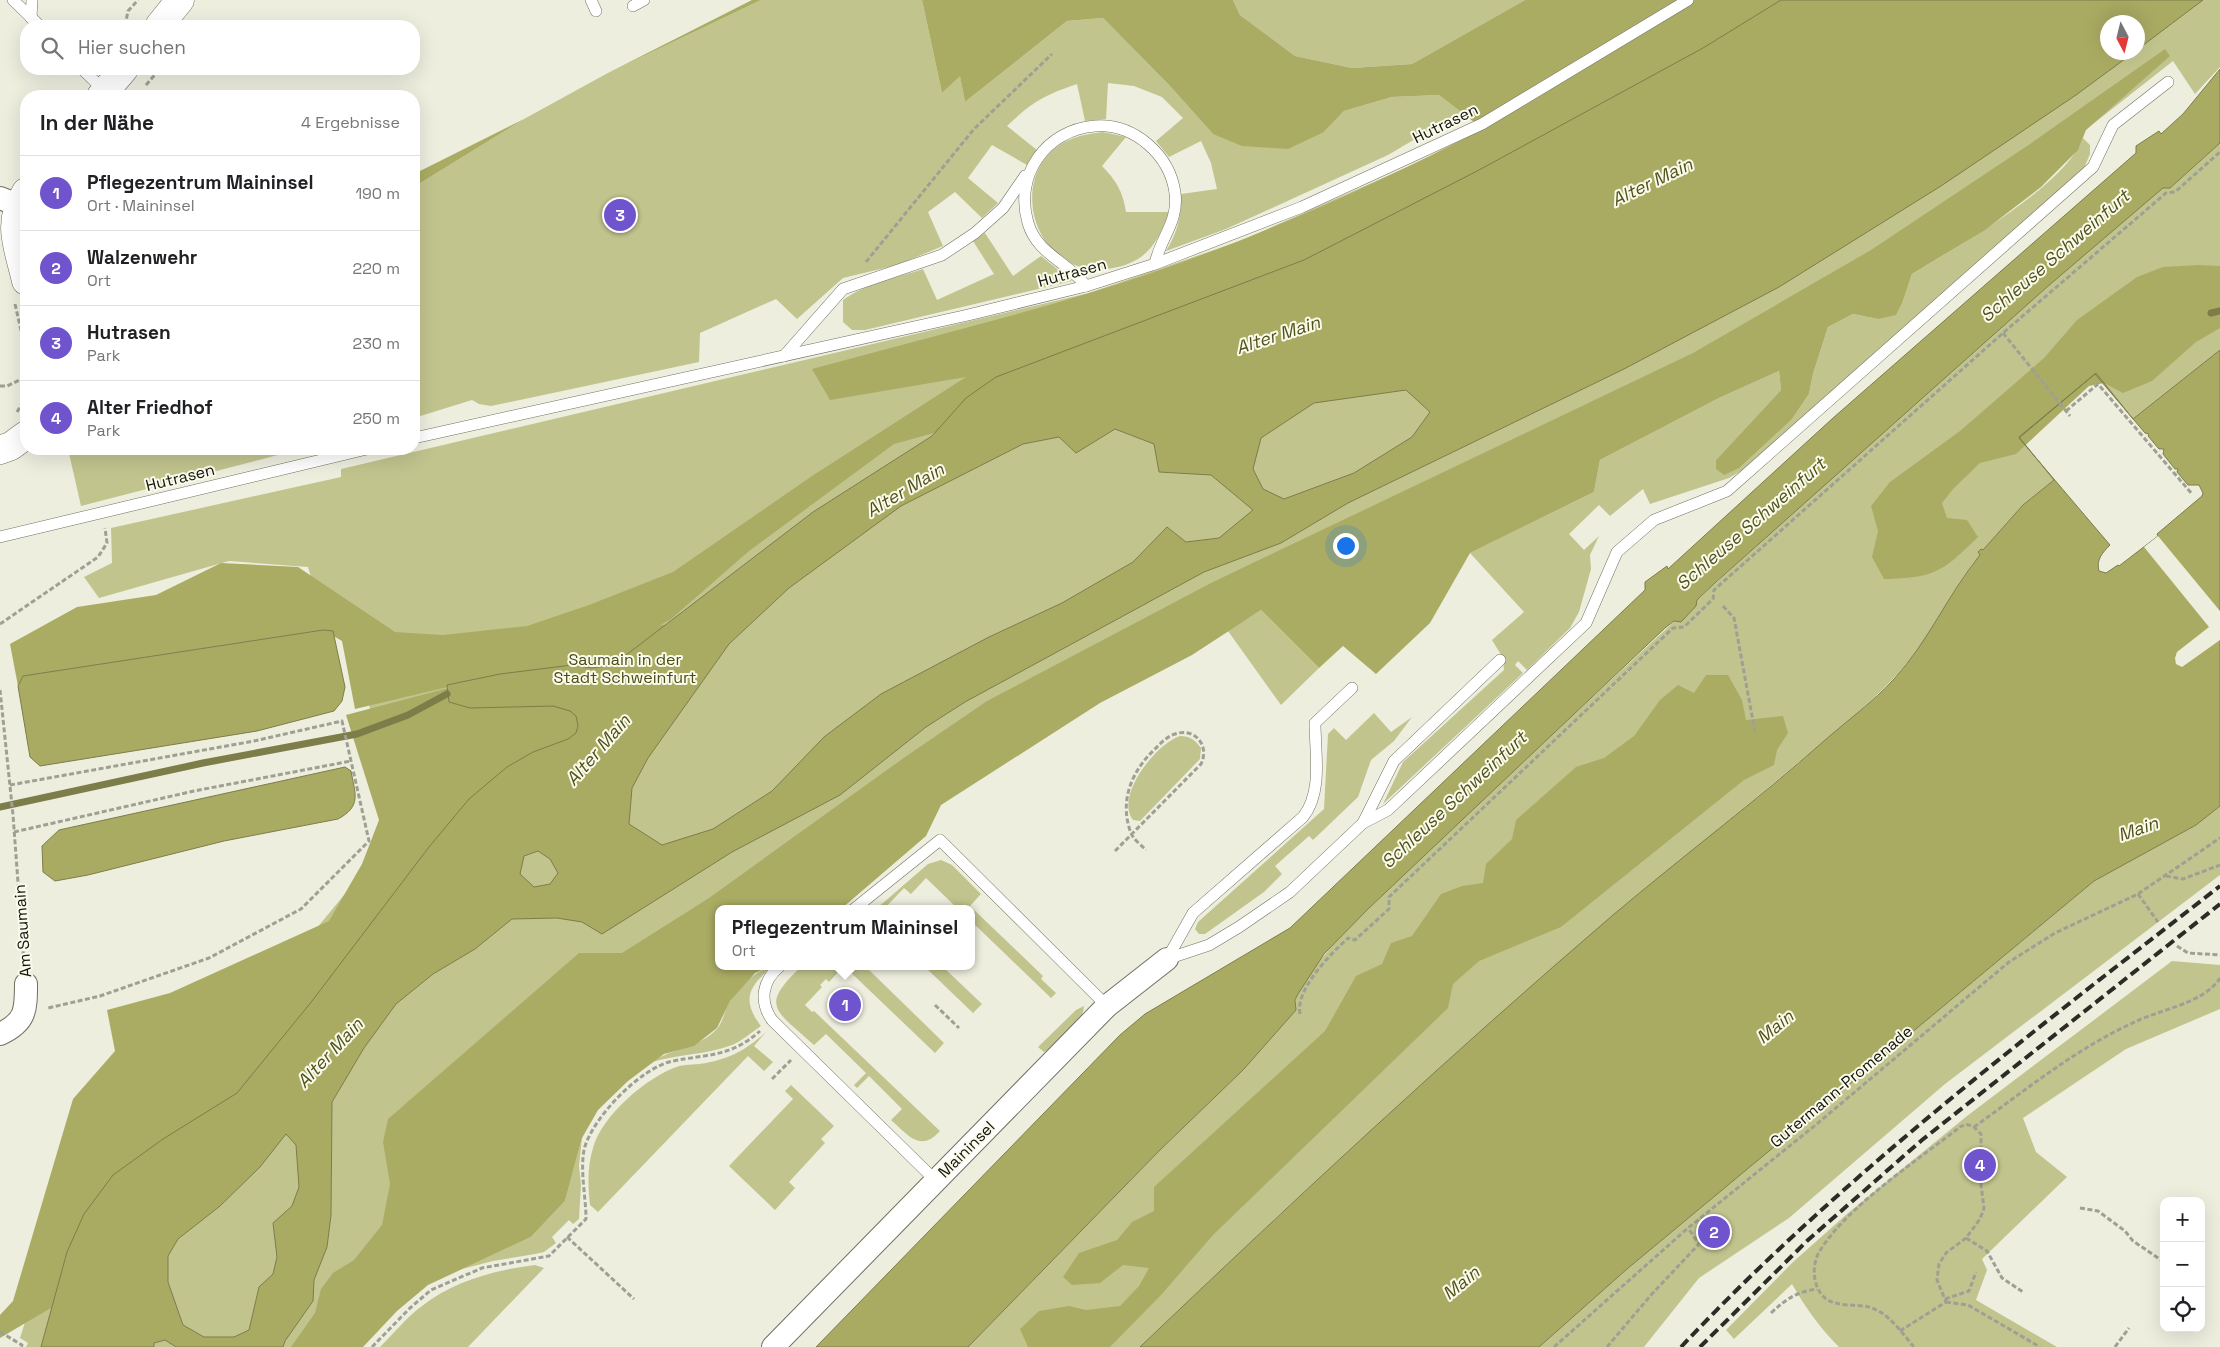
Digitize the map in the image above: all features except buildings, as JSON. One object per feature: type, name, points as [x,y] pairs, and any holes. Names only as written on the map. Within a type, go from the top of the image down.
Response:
[{"type":"street","points":[[164,20],[180,0]]},
{"type":"street","points":[[106,90],[119,75]]},
{"type":"street","points":[[15,198],[14,223],[20,252]]},
{"type":"street","points":[[0,450],[11,446],[20,439]]},
{"type":"street","name":"Maininsel","points":[[773,1347],[1107,1006],[1167,959]]},
{"type":"street","name":"Am Saumain","points":[[25,1013],[26,984]]},
{"type":"street","points":[[0,1034],[19,1023],[25,1013]]},
{"type":"lane","points":[[14,0],[34,20]]},
{"type":"lane","points":[[32,0],[36,20]]},
{"type":"lane","points":[[591,0],[596,11]]},
{"type":"lane","points":[[633,6],[644,0]]},
{"type":"lane","name":"Hutrasen","points":[[420,437],[784,356],[1086,286],[1155,264],[1302,207],[1482,124],[1688,0]]},
{"type":"lane","points":[[87,75],[100,90]]},
{"type":"lane","points":[[1167,959],[1209,944],[1290,892],[1363,824],[1388,810],[1586,623],[1617,552],[1654,520],[1727,490],[2093,167],[2113,125],[2168,82]]},
{"type":"lane","points":[[784,356],[843,289],[942,255],[975,233],[1003,208],[1044,150],[1066,134],[1096,126],[1126,130],[1152,148],[1167,167],[1175,193],[1173,224],[1158,249],[1155,264]]},
{"type":"lane","points":[[1029,170],[1024,194],[1028,225],[1037,243],[1052,258],[1078,275],[1086,286]]},
{"type":"lane","name":"Hutrasen","points":[[0,537],[342,455]]},
{"type":"lane","points":[[1363,824],[1394,761],[1500,660]]},
{"type":"lane","points":[[1167,959],[1193,914],[1303,817],[1312,806],[1315,794],[1315,723],[1352,688]]},
{"type":"lane","points":[[859,905],[940,840],[1107,1006]]},
{"type":"lane","points":[[777,970],[765,984],[762,998],[765,1010],[772,1020],[935,1180]]},
{"type":"path","points":[[126,20],[128,11],[138,0]]},
{"type":"path","points":[[843,289],[974,128],[1052,54]]},
{"type":"path","points":[[142,89],[155,75]]},
{"type":"path","points":[[1300,1014],[1299,1001],[1327,957],[1348,938],[1356,940],[1389,909],[1389,896],[1673,628],[1684,628],[1713,599],[1714,590],[2003,333],[2166,192],[2175,192],[2220,152]]},
{"type":"path","points":[[2003,333],[2070,416]]},
{"type":"path","points":[[0,386],[7,386],[20,380]]},
{"type":"path","points":[[2066,411],[2098,384],[2192,494]]},
{"type":"path","points":[[0,624],[98,556],[107,543],[102,513]]},
{"type":"path","points":[[1723,606],[1734,618],[1756,732]]},
{"type":"path","points":[[0,690],[10,785],[254,741],[342,721],[369,841],[301,909],[209,958],[100,996],[25,1013]]},
{"type":"path","points":[[1115,851],[1131,835],[1201,764],[1205,750],[1202,743],[1195,736],[1187,733],[1177,733],[1168,737],[1140,766],[1129,787],[1126,801],[1131,835],[1146,850]]},
{"type":"path","points":[[14,832],[194,791],[351,761]]},
{"type":"path","name":"Am Saumain","points":[[10,785],[26,984]]},
{"type":"path","name":"Gutermann-Promenade","points":[[1554,1347],[1688,1228],[1825,1117],[2009,962],[2055,933],[2138,894],[2220,838]]},
{"type":"path","points":[[2165,876],[2183,879],[2220,865]]},
{"type":"path","points":[[2138,894],[2158,922]]},
{"type":"path","points":[[2177,946],[2188,953],[2220,955]]},
{"type":"path","points":[[1974,1126],[2104,1038],[2136,1021],[2199,996],[2220,978]]},
{"type":"path","points":[[935,1005],[959,1028]]},
{"type":"path","points":[[372,1347],[410,1308],[431,1290],[482,1268],[549,1256],[586,1219],[583,1163],[588,1138],[601,1117],[619,1097],[658,1066],[671,1061],[730,1052],[742,1045],[772,1020]]},
{"type":"path","points":[[772,1079],[802,1049]]},
{"type":"path","points":[[1914,1347],[1889,1319],[1870,1307],[1827,1300],[1817,1289],[1814,1271],[1819,1251],[1836,1229],[1859,1207],[1966,1124],[1974,1126],[1981,1134],[1981,1186],[1984,1208],[1980,1219],[1966,1238],[1946,1254],[1938,1264],[1937,1280],[1946,1300]]},
{"type":"path","points":[[2080,1208],[2098,1211],[2125,1231],[2133,1241],[2160,1259]]},
{"type":"path","points":[[1607,1347],[1699,1244],[1688,1228]]},
{"type":"path","points":[[567,1237],[634,1299]]},
{"type":"path","points":[[1966,1238],[1987,1251],[2002,1278],[2023,1292]]},
{"type":"path","points":[[1900,1331],[1946,1300],[1969,1291],[1976,1272]]},
{"type":"path","points":[[1771,1313],[1786,1299],[1799,1292],[1817,1289]]},
{"type":"path","points":[[1946,1300],[1968,1305],[2040,1347]]},
{"type":"path","points":[[2115,1347],[2129,1328]]},
{"type":"path","points":[[0,1332],[22,1344],[21,1347]]},
{"type":"green space","points":[[752,0],[761,0],[606,74]]},
{"type":"green space","points":[[761,0],[922,0],[942,93],[960,75],[965,102],[1067,21],[1103,18],[1169,85],[1213,134],[1324,132],[1344,111],[1392,97],[1439,95],[1461,112],[1388,155],[1226,229],[1166,251],[1178,224],[1181,210],[1181,194],[1217,189],[1211,163],[1201,141],[1169,157],[1156,141],[1183,118],[1162,97],[1134,86],[1108,83],[1106,119],[1085,121],[1077,84],[1039,100],[1007,126],[1037,150],[1027,165],[992,145],[968,178],[998,203],[982,218],[955,192],[928,212],[943,246],[897,265],[843,278],[797,319],[776,299],[700,333],[699,362],[491,406],[479,404],[472,400],[420,416],[420,183],[524,119],[606,74]]},
{"type":"green space","points":[[922,0],[1233,0],[1240,15],[1295,56],[1352,68],[1412,64],[1525,0],[1807,0],[1608,118],[974,422],[894,444],[749,551],[670,620],[660,625],[703,622],[78,1292],[0,1338],[0,1315],[13,1301],[73,1099],[115,1051],[107,1010],[170,993],[329,921],[362,864],[379,820],[346,715],[490,677],[355,709],[342,641],[323,630],[24,676],[18,686],[10,644],[77,607],[156,595],[221,563],[298,567],[395,632],[443,635],[527,626],[589,605],[673,572],[812,476],[966,377],[830,400],[812,369],[986,323],[1140,277],[1240,240],[1339,199],[1483,129],[1439,95],[1392,97],[1344,111],[1324,132],[1288,149],[1242,146],[1213,134],[1169,85],[1103,18],[1067,21],[965,102],[960,76],[942,93]]},
{"type":"green space","points":[[1233,0],[1525,0],[1412,64],[1352,68],[1295,56],[1240,15]]},
{"type":"green space","name":"Saumain in der Stadt Schweinfurt","points":[[1712,0],[2220,0],[2220,67],[2195,94],[2173,61],[2079,135],[726,905],[715,905],[715,914],[344,1347],[26,1347],[28,1343],[20,1338],[31,1303],[138,1145],[349,889],[392,847],[375,752],[360,628],[319,604],[308,567],[229,561],[99,598],[84,577],[112,563],[111,528],[341,477],[341,469],[400,455],[420,455],[420,450],[1089,293],[1240,241],[1419,162],[1483,129]]},
{"type":"green space","points":[[2165,49],[2170,56],[2086,130],[2078,150],[2041,187],[1985,230],[1912,274],[1896,315],[1878,319],[1853,314],[1828,327],[1813,374],[1809,394],[1792,419],[1739,468],[1724,475],[1716,469],[1716,460],[1781,390],[1779,371],[1719,398],[1600,460],[1594,492],[1470,553],[1430,623],[1376,674],[1343,646],[1319,668],[1261,610],[1192,655],[1100,703],[941,805],[926,836],[846,905],[715,905],[715,970],[761,970],[755,973],[730,1001],[717,1028],[694,1046],[664,1054],[628,1081],[598,1110],[582,1138],[565,1201],[531,1237],[428,1285],[397,1311],[363,1347],[291,1347],[315,1313],[321,1289],[333,1273],[354,1260],[382,1225],[390,1184],[383,1142],[388,1119],[579,953],[622,953],[709,898],[905,757],[987,701],[1213,582],[1693,353],[1871,250],[2030,144]]},
{"type":"green space","points":[[524,119],[420,183],[420,171]]},
{"type":"green space","points":[[1103,132],[1126,137],[1102,166],[1118,187],[1126,212],[1169,212],[1157,239],[1145,254],[1128,264],[1118,267],[1088,269],[1063,259],[1045,241],[1035,218],[1032,193],[1039,169],[1054,149],[1080,136]]},
{"type":"green space","points":[[2083,138],[2090,145],[2090,154],[2084,168],[1741,471],[1729,478],[1650,504],[1643,489],[1610,516],[1599,505],[1569,534],[1584,550],[1599,536],[1590,555],[1591,569],[1579,612],[1570,628],[1527,670],[1518,661],[1515,665],[1523,673],[1383,804],[1403,762],[1504,670],[1503,658],[1492,640],[1524,612],[1470,553],[1594,492],[1600,460],[1719,398],[1779,371],[1781,390],[1716,460],[1792,419],[1809,394],[1813,374],[1828,327],[1853,314],[1878,319],[1903,301],[1912,274],[1981,232],[2033,195],[2055,176],[2072,157]]},
{"type":"green space","points":[[2220,143],[2220,350],[2133,419],[2096,374],[2019,438],[2054,480],[2023,505],[1983,550],[1981,549],[1978,552],[1980,555],[1965,574],[1920,647],[1874,698],[1571,952],[1277,1217],[1140,1347],[968,1347],[1160,1150],[1243,1070],[1295,1005],[1298,994],[1314,968],[1368,909],[1661,633],[1860,452],[2163,187],[2170,188]]},
{"type":"green space","points":[[985,233],[1013,276],[1041,256],[1072,281],[865,330],[852,330],[843,322],[843,300],[862,289],[882,282],[923,269],[937,300],[994,274],[973,241]]},
{"type":"green space","points":[[2220,266],[2220,328],[2196,342],[2152,381],[2123,393],[2104,383],[2089,386],[2016,454],[1980,463],[1954,488],[1942,503],[1947,518],[1967,520],[1978,537],[1937,571],[1915,577],[1884,579],[1872,557],[1878,531],[1871,506],[1890,482],[1960,431],[2044,358],[2077,320],[2137,277],[2163,267]]},
{"type":"green space","points":[[69,455],[278,455],[81,506]]},
{"type":"green space","points":[[1261,610],[1319,668],[1281,705],[1228,631]]},
{"type":"green space","points":[[1706,675],[1728,675],[1742,700],[1746,720],[1783,716],[1788,733],[1777,750],[1774,765],[1744,780],[1561,927],[1479,961],[1453,984],[1448,1008],[1213,1235],[1161,1295],[1110,1347],[1028,1347],[1020,1329],[1039,1311],[1069,1306],[1086,1310],[1120,1306],[1139,1286],[1149,1268],[1123,1265],[1100,1283],[1072,1285],[1063,1277],[1079,1253],[1117,1240],[1132,1222],[1154,1211],[1154,1187],[1325,1031],[1356,976],[1382,964],[1391,943],[1412,936],[1441,894],[1462,886],[1483,883],[1486,864],[1512,839],[1516,820],[1576,767],[1604,758],[1634,736],[1660,700],[1678,685],[1694,693]]},
{"type":"green space","points":[[1374,713],[1391,732],[1412,717],[1394,741],[1371,760],[1358,797],[1313,840],[1309,836],[1275,866],[1282,874],[1264,892],[1205,934],[1199,934],[1195,929],[1198,922],[1324,809],[1328,734],[1334,728],[1346,740]]},
{"type":"green space","points":[[1180,736],[1189,738],[1199,745],[1201,748],[1200,759],[1140,821],[1133,820],[1129,810],[1129,798],[1133,785],[1150,759],[1160,749]]},
{"type":"green space","points":[[2220,806],[2220,875],[1945,1084],[1789,1218],[1699,1278],[1644,1347],[1539,1347],[1627,1269],[2094,881],[2196,825]]},
{"type":"green space","points":[[941,860],[952,865],[981,894],[971,905],[954,905],[926,878],[911,894],[904,888],[888,905],[881,905],[928,864]]},
{"type":"green space","points":[[975,911],[1043,976],[1041,979],[1056,993],[1051,998],[975,925]]},
{"type":"green space","points":[[2172,961],[2220,965],[2220,1009],[2126,1049],[2023,1118],[2036,1152],[2067,1177],[1982,1259],[1987,1270],[1976,1300],[2057,1347],[1839,1347],[1813,1317],[1792,1284],[1734,1339],[1726,1330],[1793,1262],[1847,1214],[1967,1116]]},
{"type":"green space","points":[[762,970],[768,970],[758,980],[750,993],[751,1008],[761,1026],[732,1045],[702,1053],[652,1062],[710,1035],[719,1026],[734,995],[753,976]]},
{"type":"green space","points":[[798,970],[840,970],[829,982],[826,979],[820,985],[822,987],[805,1005],[812,1012],[814,1011],[940,1131],[926,1141],[920,1141],[909,1136],[891,1120],[902,1109],[869,1076],[857,1088],[854,1085],[866,1073],[826,1034],[814,1045],[790,1024],[777,1008],[776,1000],[788,980]]},
{"type":"green space","points":[[848,970],[869,970],[944,1043],[935,1053]]},
{"type":"green space","points":[[928,970],[946,970],[982,1004],[973,1013]]},
{"type":"green space","points":[[1084,1006],[1079,1020],[1063,1039],[1044,1052],[1038,1047],[1076,1010]]},
{"type":"green space","points":[[766,1032],[754,1046],[773,1062],[764,1071],[748,1056],[598,1212],[590,1205],[588,1176],[593,1148],[598,1135],[606,1123],[628,1098],[654,1078],[667,1071],[679,1066],[715,1061],[731,1055],[746,1048]]},
{"type":"green space","points":[[791,1085],[834,1126],[821,1139],[825,1143],[789,1182],[795,1188],[775,1210],[729,1166],[793,1099],[785,1091]]},
{"type":"green space","points":[[582,1138],[579,1166],[581,1185],[579,1219],[573,1224],[569,1220],[552,1237],[556,1243],[544,1252],[493,1261],[462,1269],[531,1237],[565,1201]]},
{"type":"green space","points":[[535,1265],[544,1268],[468,1347],[380,1347],[416,1310],[434,1297],[461,1283],[476,1278],[505,1270]]},
{"type":"water","name":"Alter Main","points":[[1781,0],[2203,0],[2145,44],[2145,15],[2100,15],[2100,60],[2124,60],[2076,95],[1941,186],[1779,287],[1624,369],[1348,503],[1281,543],[1204,572],[965,702],[926,727],[840,795],[732,852],[602,934],[582,922],[557,918],[512,919],[475,949],[433,974],[396,1004],[364,1048],[332,1102],[331,1215],[327,1247],[314,1280],[313,1301],[285,1341],[283,1347],[176,1347],[165,1340],[154,1343],[154,1347],[41,1347],[67,1252],[84,1214],[113,1175],[163,1139],[237,1093],[312,1001],[429,847],[469,799],[507,767],[533,752],[568,739],[576,733],[578,726],[576,716],[570,711],[553,706],[470,708],[449,702],[447,685],[500,674],[572,665],[592,668],[613,665],[813,512],[932,436],[966,398],[996,377],[1304,260],[1479,170],[1703,48]],"holes":[[[1406,390],[1430,412],[1412,437],[1354,473],[1284,499],[1263,489],[1253,469],[1261,438],[1314,403]],[[1115,429],[1154,444],[1159,472],[1211,475],[1253,510],[1219,538],[1186,542],[1167,527],[1133,562],[1062,603],[989,637],[881,694],[824,737],[772,791],[713,829],[662,845],[629,824],[632,788],[648,758],[729,644],[789,588],[901,506],[1023,444],[1059,437],[1076,453]],[[538,851],[550,859],[558,873],[550,884],[534,887],[520,874],[524,856]],[[286,1134],[296,1145],[299,1187],[292,1206],[273,1223],[277,1257],[273,1274],[259,1287],[249,1330],[234,1337],[204,1337],[183,1325],[168,1282],[168,1256],[178,1239],[220,1206],[260,1167]]]},
{"type":"water","name":"Schleuse Schweinfurt","points":[[2220,69],[2220,143],[2170,188],[2163,188],[2047,287],[1715,583],[1697,600],[1696,606],[1681,622],[1674,621],[1665,628],[1368,909],[1324,954],[1295,1000],[1296,1010],[1243,1070],[1160,1150],[968,1347],[816,1347],[1120,1035],[1145,1014],[1290,928],[1645,590],[1645,582],[1667,566],[1668,569],[1833,418],[2136,153],[2136,146],[2159,131],[2161,134],[2183,114]]},
{"type":"water","name":"Main","points":[[2220,350],[2220,806],[2196,825],[2094,881],[1627,1269],[1539,1347],[1140,1347],[1315,1182],[1493,1020],[1613,915],[1772,785],[1886,687],[1918,649],[1958,585],[1980,555],[1978,552],[1981,549],[1983,550],[2023,505],[2054,480],[2038,460],[2110,545],[2102,554],[2098,563],[2099,571],[2106,573],[2119,566],[2158,536],[2157,534],[2202,496],[2203,493],[2199,485],[2188,485],[2177,472],[2178,469],[2175,469],[2163,454],[2164,449],[2159,449],[2148,436],[2149,434],[2145,433],[2133,419]]},
{"type":"water","points":[[2096,373],[2130,416],[2095,374],[2019,438],[2019,437]]},
{"type":"water","points":[[323,630],[333,631],[345,687],[342,701],[334,711],[257,731],[40,766],[30,757],[18,686],[23,676]]},
{"type":"water","points":[[345,767],[351,771],[355,799],[351,809],[338,819],[224,841],[88,875],[55,881],[43,872],[42,846],[59,830]]},
{"type":"pier","points":[[2158,536],[2220,611],[2220,640],[2182,667],[2176,664],[2177,652],[2209,627],[2144,547]]},
{"type":"waterway","points":[[2211,313],[2220,311]]},
{"type":"waterway","points":[[0,807],[203,763],[357,734],[408,715],[447,694]]},
{"type":"railway","points":[[1681,1347],[1807,1223],[1874,1164],[2010,1050],[2220,886]]},
{"type":"railway","points":[[1700,1347],[1808,1240],[1922,1140],[2220,904]]},
{"type":"place","name":"Hutrasen","points":[[620,215]]},
{"type":"place","name":"Pflegezentrum Maininsel","points":[[845,1005]]},
{"type":"place","name":"Alter Friedhof","points":[[1980,1165]]},
{"type":"place","name":"Walzenwehr","points":[[1714,1232]]}]
